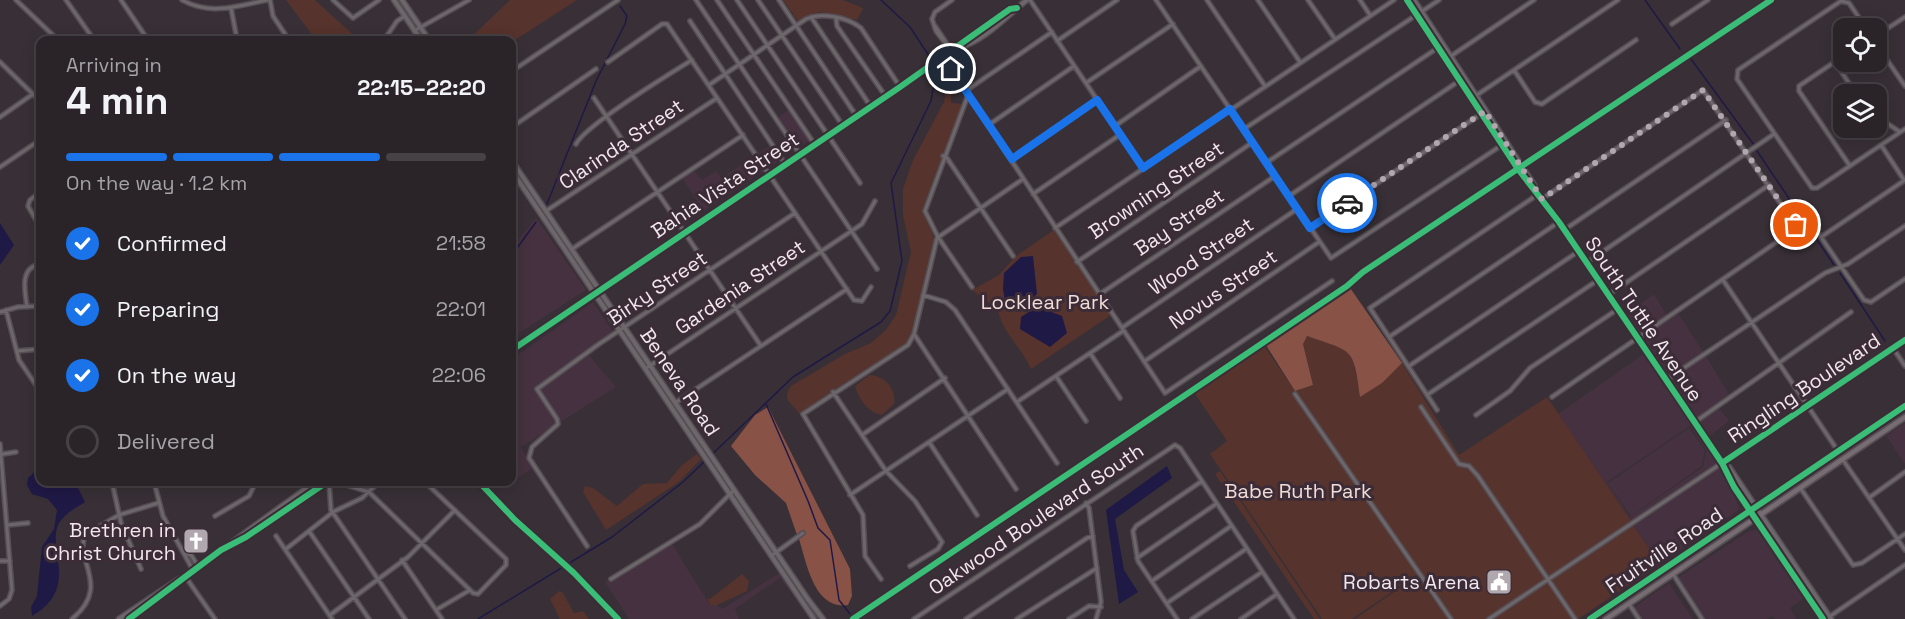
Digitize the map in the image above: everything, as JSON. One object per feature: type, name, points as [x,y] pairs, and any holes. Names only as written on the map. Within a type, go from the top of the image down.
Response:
[{"type":"main road","points":[[394,0],[418,36]]},
{"type":"main road","points":[[402,0],[427,36]]},
{"type":"main road","name":"Bahia Vista Street","points":[[516,347],[952,52],[1010,9],[1017,8],[1028,0]]},
{"type":"main road","name":"South Tuttle Avenue","points":[[1407,0],[1451,56],[1473,97],[1523,165],[1542,199],[1722,463]]},
{"type":"main road","name":"South Tuttle Avenue","points":[[1414,0],[1419,13],[1459,81],[1473,97]]},
{"type":"main road","name":"South Tuttle Avenue","points":[[1483,112],[1502,145],[1539,194]]},
{"type":"main road","name":"Beneva Road","points":[[516,167],[776,553],[823,619]]},
{"type":"main road","name":"Beneva Road","points":[[516,177],[770,557],[814,619]]},
{"type":"main road","name":"Ringling Boulevard","points":[[1722,463],[1905,340]]},
{"type":"main road","name":"Fruitville Road","points":[[1590,619],[1905,406]]},
{"type":"main road","name":"Fruitville Road","points":[[1606,619],[1756,520],[1905,417]]},
{"type":"main road","points":[[1842,460],[1845,450],[1854,440]]},
{"type":"main road","points":[[1722,463],[1729,467],[1827,618]]},
{"type":"main road","points":[[1722,463],[1723,470],[1750,512],[1827,618]]},
{"type":"main road","points":[[226,547],[242,532],[309,486]]},
{"type":"main road","points":[[129,619],[198,566],[322,486]]},
{"type":"main road","points":[[120,619],[185,576]]},
{"type":"street","points":[[16,0],[54,36]]},
{"type":"street","points":[[66,0],[91,36]]},
{"type":"street","points":[[121,0],[145,36]]},
{"type":"street","points":[[182,0],[203,9],[231,7],[268,0],[273,16],[286,36]]},
{"type":"street","points":[[333,0],[352,18],[379,0]]},
{"type":"street","points":[[414,31],[469,0]]},
{"type":"street","points":[[516,68],[618,0]]},
{"type":"street","points":[[696,0],[877,269]]},
{"type":"street","points":[[717,0],[815,145]]},
{"type":"street","points":[[737,0],[860,183]]},
{"type":"street","points":[[758,0],[843,126]]},
{"type":"street","points":[[779,0],[857,117]]},
{"type":"street","points":[[952,0],[933,14],[934,25],[952,52]]},
{"type":"street","points":[[1028,0],[1058,40],[1143,168]]},
{"type":"street","points":[[1058,40],[1117,0]]},
{"type":"street","points":[[1156,0],[1329,256],[1334,258],[1502,145]]},
{"type":"street","points":[[1207,0],[1265,86]]},
{"type":"street","points":[[1258,0],[1300,62]]},
{"type":"street","points":[[1308,0],[1335,39]]},
{"type":"street","points":[[1360,0],[1370,15]]},
{"type":"street","points":[[1055,228],[1394,0]]},
{"type":"street","name":"Browning Street","points":[[1244,129],[1439,0]]},
{"type":"street","points":[[1446,59],[1534,0]]},
{"type":"street","points":[[1473,97],[1618,0]]},
{"type":"street","points":[[1672,24],[1708,0]]},
{"type":"street","points":[[1859,18],[1847,1],[1841,1],[1738,70],[1736,75],[1812,188],[1817,188],[1905,129]]},
{"type":"street","points":[[231,7],[235,36]]},
{"type":"street","points":[[387,36],[397,21],[405,16]]},
{"type":"street","points":[[811,17],[871,107]]},
{"type":"street","points":[[709,85],[811,17],[836,18],[863,30],[900,87]]},
{"type":"street","points":[[1887,29],[1905,17]]},
{"type":"street","points":[[836,18],[837,26],[886,97]]},
{"type":"street","points":[[690,21],[786,164]]},
{"type":"street","points":[[608,62],[666,23],[847,289],[858,302],[867,296],[871,287]]},
{"type":"street","points":[[1086,83],[1173,24]]},
{"type":"street","points":[[972,287],[938,237],[925,211],[967,92],[1052,32]]},
{"type":"street","points":[[1514,70],[1535,102],[1542,104],[1636,40]]},
{"type":"street","points":[[1266,163],[1439,47]]},
{"type":"street","points":[[576,144],[585,132],[692,60]]},
{"type":"street","points":[[1887,60],[1905,86]]},
{"type":"street","points":[[1849,84],[1837,65],[1833,63],[1799,86],[1850,166]]},
{"type":"street","points":[[1,65],[36,97]]},
{"type":"street","points":[[989,124],[1074,66]]},
{"type":"street","points":[[1115,126],[1201,66]]},
{"type":"street","points":[[516,124],[596,69]]},
{"type":"street","points":[[951,69],[1165,393],[1332,281]]},
{"type":"street","points":[[1288,196],[1459,81]]},
{"type":"street","points":[[1542,199],[1703,90],[1796,224],[1796,229],[1552,397]]},
{"type":"street","points":[[0,117],[33,94]]},
{"type":"street","points":[[594,98],[761,346]]},
{"type":"street","name":"Clarinda Street","points":[[542,215],[717,98]]},
{"type":"street","points":[[1012,159],[1097,100]]},
{"type":"street","points":[[1310,228],[1483,112]]},
{"type":"street","points":[[1564,230],[1726,120]]},
{"type":"street","points":[[1887,123],[1900,132]]},
{"type":"street","points":[[1033,194],[1120,134]]},
{"type":"street","points":[[1586,262],[1774,134]]},
{"type":"street","points":[[572,249],[743,135]]},
{"type":"street","name":"Browning Street","points":[[1077,262],[1252,142]]},
{"type":"street","points":[[0,167],[36,143]]},
{"type":"street","points":[[1821,237],[1905,180],[1881,145]]},
{"type":"street","points":[[943,156],[981,207],[1013,256]]},
{"type":"street","name":"Bay Street","points":[[1100,294],[1275,176]]},
{"type":"street","points":[[881,579],[865,556],[864,518],[803,414],[833,392],[904,349],[914,334],[938,237],[1023,179]]},
{"type":"street","points":[[1608,295],[1769,185]]},
{"type":"street","points":[[1437,410],[1370,307],[1539,194]]},
{"type":"street","points":[[36,195],[30,200],[28,206],[36,220]]},
{"type":"street","name":"Gardenia Street","points":[[645,369],[852,231],[865,221],[875,201]]},
{"type":"street","name":"Wood Street","points":[[1017,402],[1297,209]]},
{"type":"street","name":"Birky Street","points":[[587,546],[530,461],[529,452],[558,424],[537,389],[795,213]]},
{"type":"street","points":[[1388,337],[1559,222]]},
{"type":"street","points":[[1812,224],[1865,301],[1870,302],[1905,279]]},
{"type":"street","points":[[1666,380],[1825,273],[1841,267],[1905,226]]},
{"type":"street","name":"Novus Street","points":[[1144,362],[1320,242]]},
{"type":"street","points":[[1408,367],[1579,251]]},
{"type":"street","points":[[27,307],[25,276],[31,267],[36,265]]},
{"type":"street","points":[[1427,395],[1598,280]]},
{"type":"street","points":[[1723,280],[1838,451]]},
{"type":"street","points":[[675,403],[847,289]]},
{"type":"street","points":[[923,295],[944,301],[953,308],[1057,463]]},
{"type":"street","points":[[0,312],[36,306]]},
{"type":"street","points":[[1476,415],[1510,391],[1530,368],[1618,309]]},
{"type":"street","points":[[6,310],[22,368],[36,386]]},
{"type":"street","points":[[1695,422],[1780,365],[1851,312]]},
{"type":"street","points":[[914,334],[1016,489]]},
{"type":"street","points":[[1893,348],[1905,366]]},
{"type":"street","points":[[16,351],[36,349]]},
{"type":"street","points":[[1090,353],[1120,398]]},
{"type":"street","points":[[1056,376],[1086,421]]},
{"type":"street","points":[[862,435],[945,378]]},
{"type":"street","points":[[850,495],[1008,389]]},
{"type":"street","points":[[833,392],[886,471],[915,501],[941,540],[940,547],[910,566]]},
{"type":"street","points":[[1295,394],[1451,619]]},
{"type":"street","points":[[1421,406],[1459,464],[1469,466],[1475,473],[1575,619]]},
{"type":"street","points":[[929,442],[977,515]]},
{"type":"street","points":[[0,444],[3,454],[11,595],[0,606]]},
{"type":"street","name":"Oakwood Boulevard South","points":[[914,619],[1175,445],[1180,448],[1202,482]]},
{"type":"street","points":[[3,454],[16,452]]},
{"type":"street","points":[[1842,460],[1905,550]]},
{"type":"street","name":"Ringling Boulevard","points":[[1489,619],[1722,463]]},
{"type":"street","points":[[1869,497],[1905,472]]},
{"type":"street","points":[[1177,619],[1137,558],[1133,529],[1202,482],[1292,618]]},
{"type":"street","points":[[113,486],[119,515],[141,569]]},
{"type":"street","points":[[155,486],[158,503],[167,524],[193,570]]},
{"type":"street","points":[[215,516],[249,496],[254,486]]},
{"type":"street","points":[[328,486],[329,503],[333,512],[405,619]]},
{"type":"street","points":[[349,486],[369,492],[474,594],[479,593],[507,561],[429,486]]},
{"type":"street","points":[[286,549],[333,512],[357,501],[375,486]]},
{"type":"street","points":[[1801,489],[1856,565],[1905,534]]},
{"type":"street","points":[[611,579],[700,524],[734,490]]},
{"type":"street","points":[[72,619],[85,605],[91,586],[91,573],[82,545],[84,538],[90,530],[119,515],[158,503]]},
{"type":"street","points":[[1086,503],[1093,536],[1101,607],[1096,619]]},
{"type":"street","points":[[1137,558],[1216,504]]},
{"type":"street","points":[[330,615],[379,580],[422,543],[454,510]]},
{"type":"street","points":[[8,525],[28,523]]},
{"type":"street","points":[[1152,581],[1231,526]]},
{"type":"street","points":[[309,531],[369,619]]},
{"type":"street","points":[[770,557],[803,533]]},
{"type":"street","points":[[276,536],[332,619]]},
{"type":"street","points":[[966,619],[1086,538],[1093,536]]},
{"type":"street","points":[[1167,603],[1246,549]]},
{"type":"street","points":[[185,553],[190,555],[198,566]]},
{"type":"street","points":[[402,560],[442,619]]},
{"type":"street","points":[[0,561],[10,561]]},
{"type":"street","points":[[1827,618],[1905,565]]},
{"type":"street","points":[[1017,619],[1097,568]]},
{"type":"street","points":[[1192,619],[1262,572]]},
{"type":"street","points":[[1673,574],[1702,619]]},
{"type":"street","points":[[185,576],[214,619]]},
{"type":"street","points":[[436,610],[470,590]]},
{"type":"street","points":[[1241,619],[1277,594]]},
{"type":"street","points":[[1629,604],[1639,619]]},
{"type":"street","points":[[1069,619],[1089,606],[1101,607]]},
{"type":"shaded area","points":[[788,110],[809,141],[798,148],[777,118]]},
{"type":"shaded area","points":[[771,145],[780,160],[767,169],[757,154]]},
{"type":"shaded area","points":[[755,156],[764,171],[704,211],[682,178],[694,171],[702,180],[716,171],[721,178]]},
{"type":"shaded area","points":[[536,218],[586,290],[516,335],[516,242]]},
{"type":"shaded area","points":[[0,223],[14,245],[0,265]]},
{"type":"shaded area","points":[[1033,256],[1037,294],[1017,310],[1006,308],[1003,289],[1004,273],[1021,257]]},
{"type":"shaded area","points":[[1346,282],[1402,363],[1382,383],[1360,397],[1356,368],[1348,353],[1307,336],[1303,344],[1313,385],[1295,391],[1262,339]]},
{"type":"shaded area","points":[[1654,294],[1667,316],[1638,336],[1624,315]]},
{"type":"shaded area","points":[[593,302],[614,333],[552,374],[535,389],[538,391],[588,354],[616,387],[521,447],[533,468],[516,479],[516,356]]},
{"type":"shaded area","points":[[1035,308],[1062,316],[1067,333],[1050,347],[1020,329],[1021,317]]},
{"type":"shaded area","points":[[1678,313],[1704,353],[1666,378],[1640,339]]},
{"type":"shaded area","points":[[1645,353],[1719,462],[1631,521],[1558,414]],"holes":[[[1690,426],[1706,450],[1703,467],[1630,517],[1607,482]]]},
{"type":"shaded area","points":[[1706,356],[1730,396],[1695,420],[1668,381]]},
{"type":"shaded area","points":[[768,407],[850,569],[852,596],[848,605],[836,605],[820,593],[809,572],[799,539],[806,533],[804,531],[797,535],[786,503],[755,475],[731,446],[755,415]]},
{"type":"shaded area","points":[[1719,408],[1729,421],[1707,438],[1697,423]]},
{"type":"shaded area","points":[[1905,423],[1905,464],[1886,436]]},
{"type":"shaded area","points":[[1689,428],[1705,450],[1702,466],[1631,516],[1608,483]]},
{"type":"shaded area","points":[[1167,466],[1172,478],[1115,519],[1124,570],[1138,592],[1119,604],[1106,510]]},
{"type":"shaded area","points":[[1721,466],[1740,509],[1660,564],[1633,525]]},
{"type":"shaded area","points":[[36,471],[36,486],[77,486],[85,502],[64,516],[57,529],[59,578],[56,592],[47,604],[32,616],[31,607],[37,596],[42,547],[54,529],[57,510],[48,499],[32,494],[27,485],[28,478]]},
{"type":"shaded area","points":[[1758,529],[1804,598],[1790,608],[1797,619],[1775,619],[1772,616],[1767,619],[1705,619],[1677,578],[1749,531]]},
{"type":"shaded area","points":[[672,544],[710,605],[715,603],[722,609],[779,573],[809,617],[780,578],[735,609],[739,619],[629,619],[605,582],[609,579],[611,581]]},
{"type":"shaded area","points":[[1669,583],[1693,619],[1641,619],[1633,608]]},
{"type":"green space","points":[[286,0],[315,0],[355,36],[313,36]]},
{"type":"green space","points":[[510,0],[577,0],[516,39],[516,36],[472,36]]},
{"type":"green space","points":[[783,0],[843,0],[863,8],[857,20],[820,12],[798,21]]},
{"type":"green space","points":[[952,72],[956,79],[951,80],[951,103],[962,104],[924,206],[934,241],[914,332],[907,344],[846,382],[800,415],[787,399],[791,386],[845,354],[871,343],[886,330],[896,315],[911,252],[903,215],[903,189],[913,160],[944,102],[949,74]]},
{"type":"green space","name":"Locklear Park","points":[[1054,230],[1111,315],[1031,369],[1004,326],[998,310],[972,290],[999,275],[1016,256]]},
{"type":"green space","name":"Babe Ruth Park","points":[[1306,336],[1336,345],[1348,353],[1357,368],[1393,371],[1402,363],[1459,455],[1547,397],[1631,521],[1549,576],[1477,472],[1469,464],[1460,462],[1421,404],[1419,406],[1457,466],[1466,467],[1474,474],[1546,578],[1486,619],[1453,619],[1296,392],[1418,574],[1352,619],[1322,619],[1210,454],[1227,441],[1193,391],[1263,344],[1295,391],[1313,385],[1303,344]]},
{"type":"green space","points":[[869,375],[884,380],[893,393],[894,404],[882,415],[872,411],[864,404],[855,386]]},
{"type":"green space","points":[[697,454],[701,459],[679,482],[606,530],[583,492],[585,486],[593,488],[617,506],[643,484],[667,483],[681,466]]},
{"type":"green space","points":[[1220,471],[1320,619],[1314,619],[1215,474]]},
{"type":"green space","points":[[1633,525],[1660,564],[1578,619],[1551,580]]},
{"type":"green space","points":[[742,574],[749,581],[747,591],[717,605],[710,605],[707,598],[710,599]]},
{"type":"green space","points":[[1417,576],[1448,619],[1355,619]]},
{"type":"green space","points":[[1548,582],[1573,619],[1493,619]]},
{"type":"green space","points":[[559,591],[563,593],[574,613],[583,611],[589,619],[560,619],[550,599]]},
{"type":"waterway","points":[[881,0],[910,27],[931,59]]},
{"type":"waterway","points":[[1645,0],[1680,49]]},
{"type":"waterway","points":[[547,204],[596,81],[625,24],[627,16],[620,6]]},
{"type":"waterway","points":[[1691,59],[1754,145]]},
{"type":"waterway","points":[[478,619],[612,537],[683,482],[793,377],[881,322],[890,311],[902,261],[891,183],[931,101],[936,71]]},
{"type":"waterway","points":[[1757,151],[1834,265]]},
{"type":"waterway","points":[[516,250],[536,222]]},
{"type":"waterway","points":[[1840,273],[1885,341]]},
{"type":"waterway","points":[[766,404],[818,528],[830,540],[839,600],[854,619]]},
{"type":"cycle path","points":[[1407,0],[1518,169],[1559,222],[1679,399],[1722,463],[1734,487],[1823,619]]},
{"type":"cycle path","points":[[853,619],[1347,286],[1363,272],[1771,0]]},
{"type":"cycle path","points":[[516,347],[900,87],[1010,9],[1017,8]]},
{"type":"cycle path","points":[[1722,463],[1905,340]]},
{"type":"cycle path","points":[[1590,619],[1905,406]]},
{"type":"cycle path","points":[[129,619],[221,550],[246,537],[321,486]]},
{"type":"cycle path","points":[[483,486],[515,520],[574,573],[618,619]]},
{"type":"way so far","points":[[1347,203],[1485,111],[1523,165],[1542,199],[1703,90],[1706,91],[1796,225]]},
{"type":"place","name":"Brethren in Christ Church","points":[[196,541]]},
{"type":"place","name":"Robarts Arena","points":[[1499,582]]},
{"type":"route","points":[[951,69],[1012,159],[1097,100],[1143,168],[1230,109],[1310,228],[1347,203]]}]
